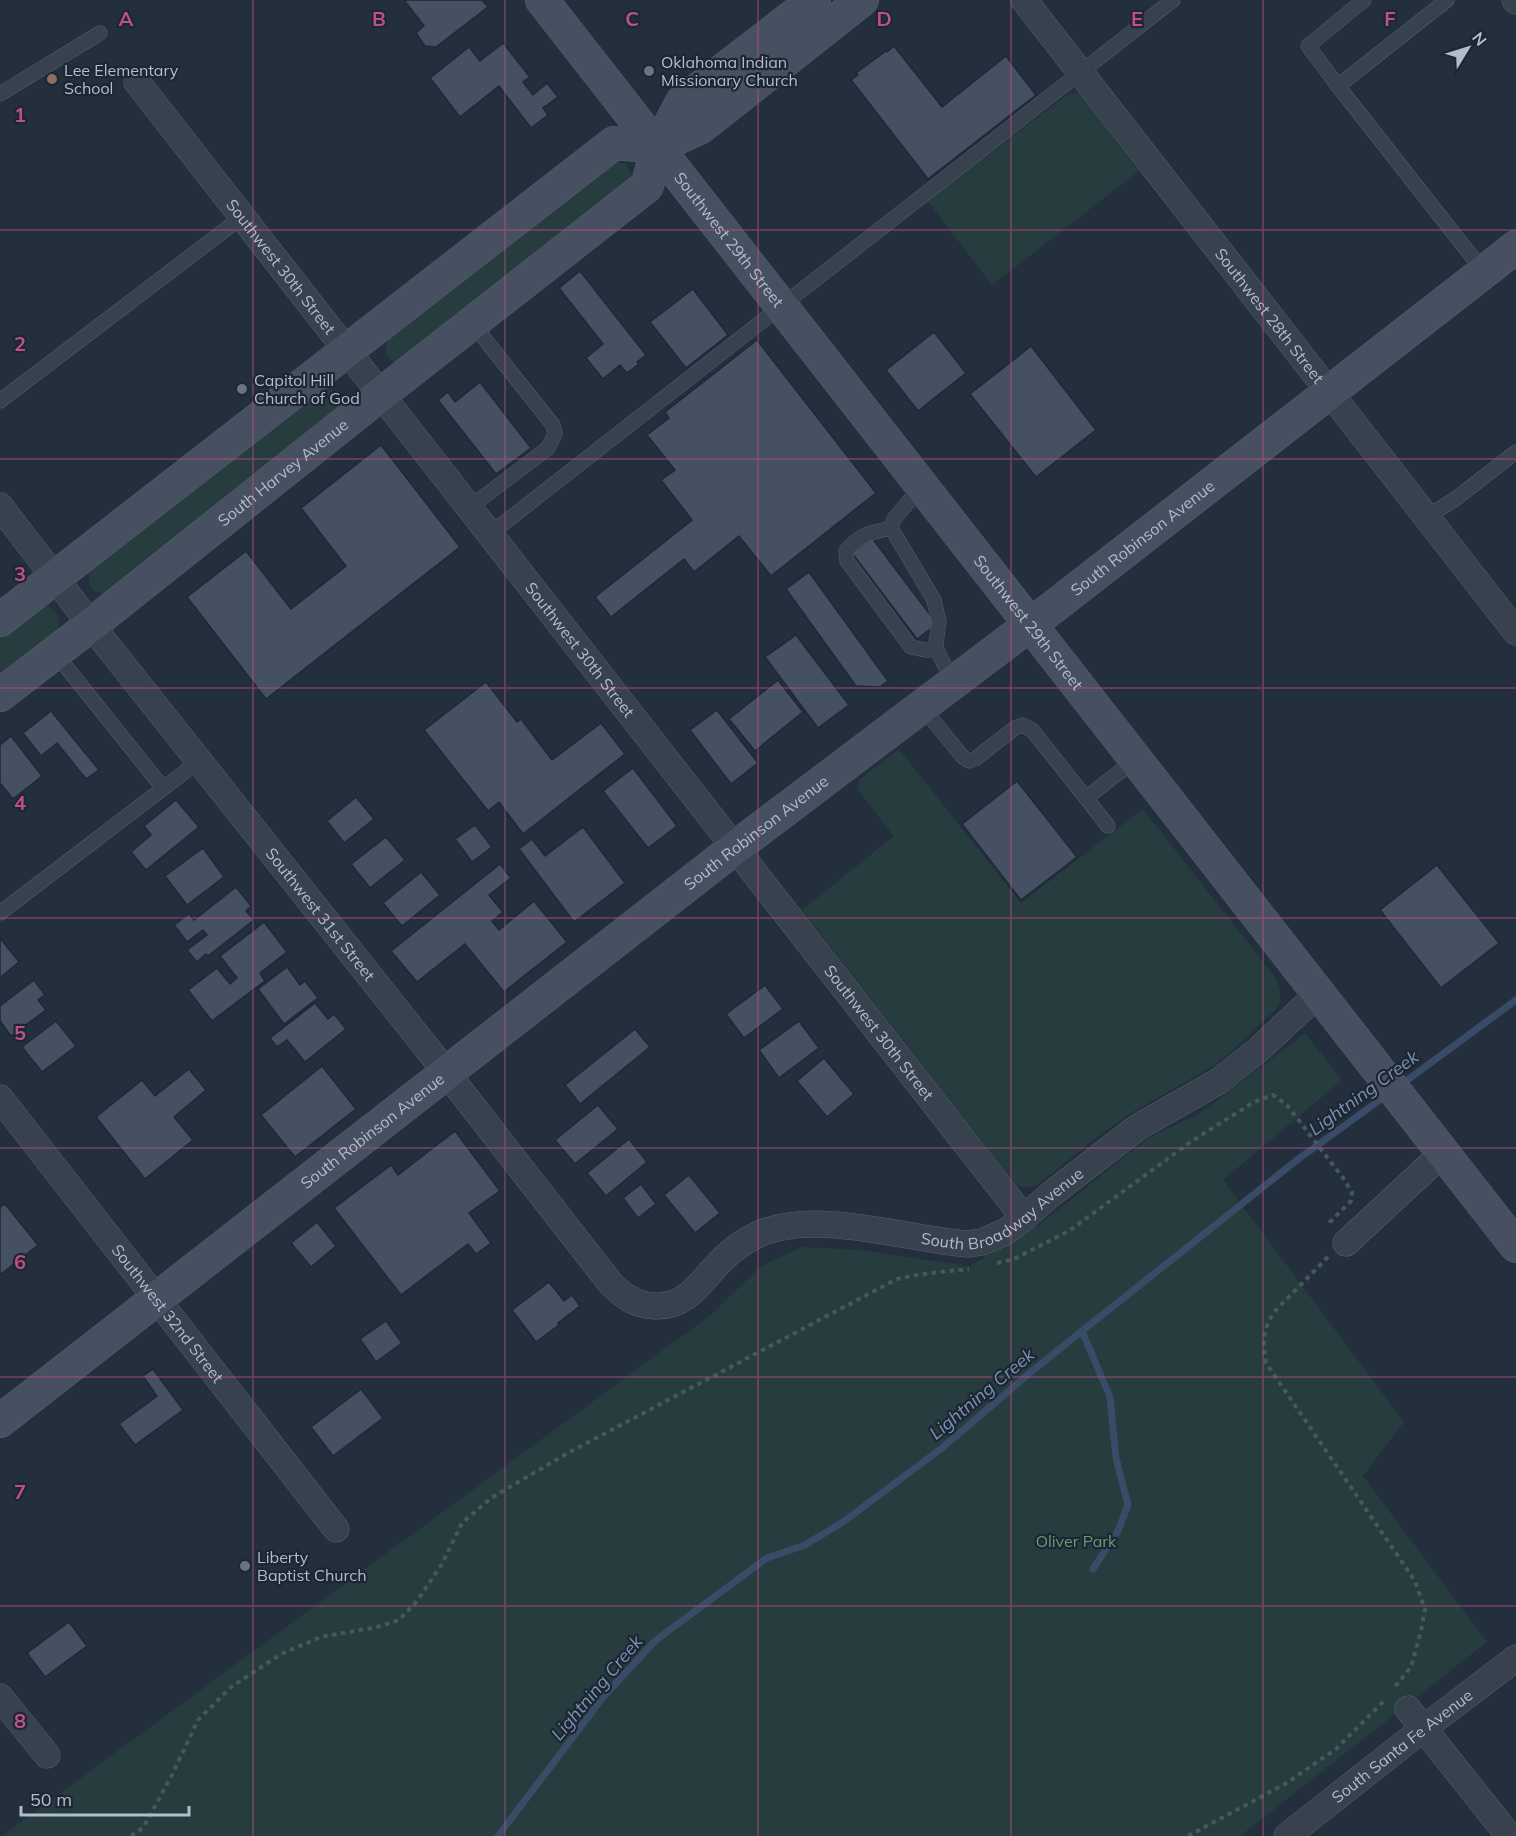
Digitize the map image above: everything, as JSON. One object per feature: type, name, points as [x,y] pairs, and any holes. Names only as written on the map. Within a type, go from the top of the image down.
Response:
[{"type":"street","name":"Southwest 29th Street","points":[[542,0],[1516,1246]]},
{"type":"street","name":"South Harvey Avenue","points":[[0,695],[647,186],[658,147],[681,102],[814,0]]},
{"type":"street","points":[[0,620],[614,143],[658,147],[701,127],[862,0]]},
{"type":"street","name":"Southwest 28th Street","points":[[1024,0],[1516,632]]},
{"type":"street","name":"Southwest 30th Street","points":[[136,82],[1024,1218]]},
{"type":"street","name":"South Robinson Avenue","points":[[0,1421],[736,847],[1516,247]]},
{"type":"street","name":"Southwest 31st Street","points":[[0,506],[91,625],[611,1284],[625,1298],[635,1303],[651,1306]]},
{"type":"street","name":"South Broadway Avenue","points":[[651,1306],[664,1306],[682,1300],[698,1288],[718,1264],[741,1244],[758,1234],[780,1227],[815,1224],[839,1226],[966,1244],[992,1238],[1024,1218],[1050,1194],[1138,1127],[1229,1074],[1319,993]]},
{"type":"street","name":"Southwest 32nd Street","points":[[0,1098],[336,1529]]},
{"type":"street","points":[[1334,1242],[1435,1142]]},
{"type":"street","name":"South Santa Fe Avenue","points":[[1287,1836],[1416,1719],[1516,1658]]},
{"type":"street","points":[[0,1697],[47,1755]]},
{"type":"street","points":[[1416,1719],[1509,1836]]},
{"type":"lane","points":[[490,534],[1173,0]]},
{"type":"lane","points":[[1364,0],[1308,46],[1484,272]]},
{"type":"lane","points":[[1338,86],[1447,0]]},
{"type":"lane","points":[[0,94],[100,33]]},
{"type":"lane","points":[[0,401],[242,217]]},
{"type":"lane","points":[[469,508],[548,448],[555,434],[553,424],[472,323]]},
{"type":"lane","points":[[1426,518],[1454,500],[1516,452]]},
{"type":"lane","points":[[922,486],[894,519],[891,528],[934,600],[939,622],[936,643],[953,682]]},
{"type":"lane","points":[[891,528],[871,532],[856,540],[846,551],[847,561],[911,646],[925,650],[938,650]]},
{"type":"lane","points":[[55,653],[163,788]]},
{"type":"lane","points":[[921,706],[963,757],[969,761],[975,759],[1015,728],[1022,725],[1032,730],[1108,826]]},
{"type":"lane","points":[[1086,798],[1136,759]]},
{"type":"lane","points":[[0,913],[199,761]]},
{"type":"path","points":[[995,1263],[1014,1259],[1069,1231],[1192,1141],[1254,1102],[1273,1095],[1287,1105],[1352,1192],[1351,1201],[1330,1222],[1334,1242],[1328,1258],[1280,1305],[1268,1322],[1264,1333],[1266,1364],[1415,1581],[1425,1609],[1421,1630],[1410,1667],[1382,1704],[1336,1749],[1285,1784],[1188,1836]]},
{"type":"path","points":[[131,1836],[143,1827],[172,1775],[198,1720],[231,1687],[281,1654],[321,1637],[376,1627],[399,1620],[417,1601],[442,1564],[462,1523],[490,1498],[568,1453],[897,1279],[976,1268]]},
{"type":"green space","points":[[1070,93],[1080,94],[1139,171],[992,285],[927,200]]},
{"type":"green space","points":[[617,162],[626,164],[631,172],[631,181],[399,363],[388,357],[386,346],[389,337],[611,164]]},
{"type":"green space","points":[[328,388],[339,394],[342,401],[341,407],[110,592],[100,593],[92,589],[89,582],[90,571]]},
{"type":"green space","points":[[48,606],[58,616],[57,631],[0,675],[0,637],[39,607]]},
{"type":"green space","points":[[899,749],[1021,903],[1143,809],[1275,977],[1280,992],[1278,1007],[1215,1065],[1131,1113],[1098,1136],[1040,1183],[1028,1188],[1015,1184],[802,910],[894,836],[857,789],[859,780]]},
{"type":"green space","name":"Oliver Park","points":[[1305,1033],[1342,1080],[1223,1180],[1404,1422],[1363,1476],[1487,1642],[1240,1836],[2,1836],[712,1314],[761,1266],[802,1247],[859,1250],[970,1266],[1039,1225],[1148,1138],[1201,1113]]},
{"type":"building","points":[[404,0],[482,0],[488,7],[436,47],[425,46],[416,33],[424,26]]},
{"type":"building","points":[[503,43],[530,77],[523,82],[533,95],[547,83],[558,97],[543,108],[548,115],[531,128],[499,86],[460,117],[430,78],[469,47],[480,61]]},
{"type":"building","points":[[894,46],[942,107],[1006,56],[1036,95],[928,179],[851,80],[858,75],[856,73]]},
{"type":"building","points":[[580,271],[646,355],[627,373],[620,365],[603,379],[586,358],[603,344],[559,288]]},
{"type":"building","points":[[693,289],[728,335],[686,368],[650,322]]},
{"type":"building","points":[[934,332],[966,373],[918,411],[886,370]]},
{"type":"building","points":[[757,340],[876,493],[771,576],[739,536],[694,572],[684,559],[611,617],[595,597],[692,520],[661,480],[675,470],[647,435],[669,418],[665,412]]},
{"type":"building","points":[[1031,346],[1096,430],[1036,477],[970,394]]},
{"type":"building","points":[[480,382],[531,448],[496,474],[438,400],[448,392],[455,402]]},
{"type":"building","points":[[381,445],[460,547],[266,699],[187,597],[246,551],[291,609],[346,566],[301,508]]},
{"type":"building","points":[[872,538],[937,624],[917,639],[852,553]]},
{"type":"building","points":[[809,572],[888,681],[880,687],[856,686],[786,589]]},
{"type":"building","points":[[796,635],[849,705],[818,728],[765,657]]},
{"type":"building","points":[[778,680],[803,712],[755,751],[729,719]]},
{"type":"building","points":[[486,682],[517,722],[521,719],[552,760],[601,723],[625,754],[523,834],[499,802],[488,811],[424,730]]},
{"type":"building","points":[[717,710],[758,763],[731,784],[690,730]]},
{"type":"building","points":[[51,711],[99,770],[86,779],[57,743],[41,756],[23,733]]},
{"type":"building","points":[[11,736],[42,776],[13,799],[0,783],[0,745]]},
{"type":"building","points":[[633,768],[677,826],[648,848],[603,791]]},
{"type":"building","points":[[1017,781],[1077,857],[1021,900],[962,824]]},
{"type":"building","points":[[356,797],[374,819],[344,843],[327,821]]},
{"type":"building","points":[[176,800],[199,827],[146,870],[131,852],[151,835],[144,826]]},
{"type":"building","points":[[475,825],[492,847],[472,862],[455,839]]},
{"type":"building","points":[[583,827],[625,883],[574,922],[519,849],[532,839],[545,856]]},
{"type":"building","points":[[386,837],[405,860],[370,888],[351,864]]},
{"type":"building","points":[[203,848],[224,877],[187,905],[165,876]]},
{"type":"building","points":[[500,864],[511,878],[489,895],[503,912],[492,921],[499,930],[534,901],[567,942],[504,992],[465,944],[417,982],[391,951]]},
{"type":"building","points":[[1437,865],[1499,943],[1441,988],[1380,910]]},
{"type":"building","points":[[421,872],[440,895],[402,926],[383,903]]},
{"type":"building","points":[[236,887],[251,906],[246,911],[254,920],[197,962],[187,950],[207,935],[203,930],[187,942],[174,925],[189,914],[194,920]]},
{"type":"building","points":[[264,922],[287,952],[260,973],[265,981],[212,1021],[188,990],[217,968],[230,984],[237,978],[220,956]]},
{"type":"building","points":[[0,938],[19,962],[0,978]]},
{"type":"building","points":[[287,967],[300,985],[305,981],[318,998],[284,1024],[258,989]]},
{"type":"building","points":[[34,980],[45,995],[38,1000],[46,1010],[11,1036],[0,1021],[0,1006]]},
{"type":"building","points":[[765,985],[783,1009],[744,1038],[726,1014]]},
{"type":"building","points":[[315,1003],[328,1019],[334,1014],[346,1029],[305,1062],[287,1040],[277,1047],[270,1038]]},
{"type":"building","points":[[56,1021],[76,1046],[42,1072],[22,1047]]},
{"type":"building","points":[[799,1021],[819,1048],[779,1078],[759,1050]]},
{"type":"building","points":[[635,1029],[650,1047],[580,1104],[565,1085]]},
{"type":"building","points":[[824,1058],[854,1094],[827,1117],[797,1081]]},
{"type":"building","points":[[322,1066],[356,1109],[295,1157],[261,1115]]},
{"type":"building","points":[[189,1069],[206,1090],[174,1117],[193,1140],[145,1179],[96,1117],[142,1080],[155,1096]]},
{"type":"building","points":[[598,1105],[618,1129],[575,1164],[555,1140]]},
{"type":"building","points":[[455,1131],[500,1191],[469,1213],[491,1243],[476,1254],[468,1244],[401,1295],[334,1208],[391,1165],[398,1175]]},
{"type":"building","points":[[629,1139],[647,1162],[606,1196],[587,1173]]},
{"type":"building","points":[[689,1175],[720,1213],[695,1233],[664,1195]]},
{"type":"building","points":[[641,1184],[656,1204],[638,1218],[623,1198]]},
{"type":"building","points":[[5,1204],[38,1245],[0,1275],[0,1207]]},
{"type":"building","points":[[317,1222],[336,1246],[311,1267],[291,1243]]},
{"type":"building","points":[[549,1282],[564,1301],[572,1295],[580,1306],[536,1342],[512,1310]]},
{"type":"building","points":[[386,1321],[402,1343],[376,1362],[360,1339]]},
{"type":"building","points":[[153,1369],[183,1410],[135,1445],[119,1424],[157,1396],[143,1376]]},
{"type":"building","points":[[361,1389],[383,1418],[333,1456],[311,1427]]},
{"type":"building","points":[[69,1622],[87,1646],[45,1677],[27,1653]]},
{"type":"waterway","name":"Lightning Creek","points":[[1402,1084],[1516,1000]]},
{"type":"waterway","name":"Lightning Creek","points":[[498,1836],[604,1696],[656,1640],[767,1558],[805,1545],[843,1522],[942,1448],[1031,1372],[1297,1160],[1388,1094]]},
{"type":"waterway","points":[[1082,1331],[1110,1397],[1116,1458],[1128,1505],[1118,1531],[1093,1569]]},
{"type":"place","name":"Oklahoma Indian Missionary Church","points":[[649,71]]},
{"type":"place","name":"Lee Elementary School","points":[[52,79]]},
{"type":"place","name":"Capitol Hill Church of God","points":[[242,389]]},
{"type":"place","name":"Liberty Baptist Church","points":[[245,1566]]}]
